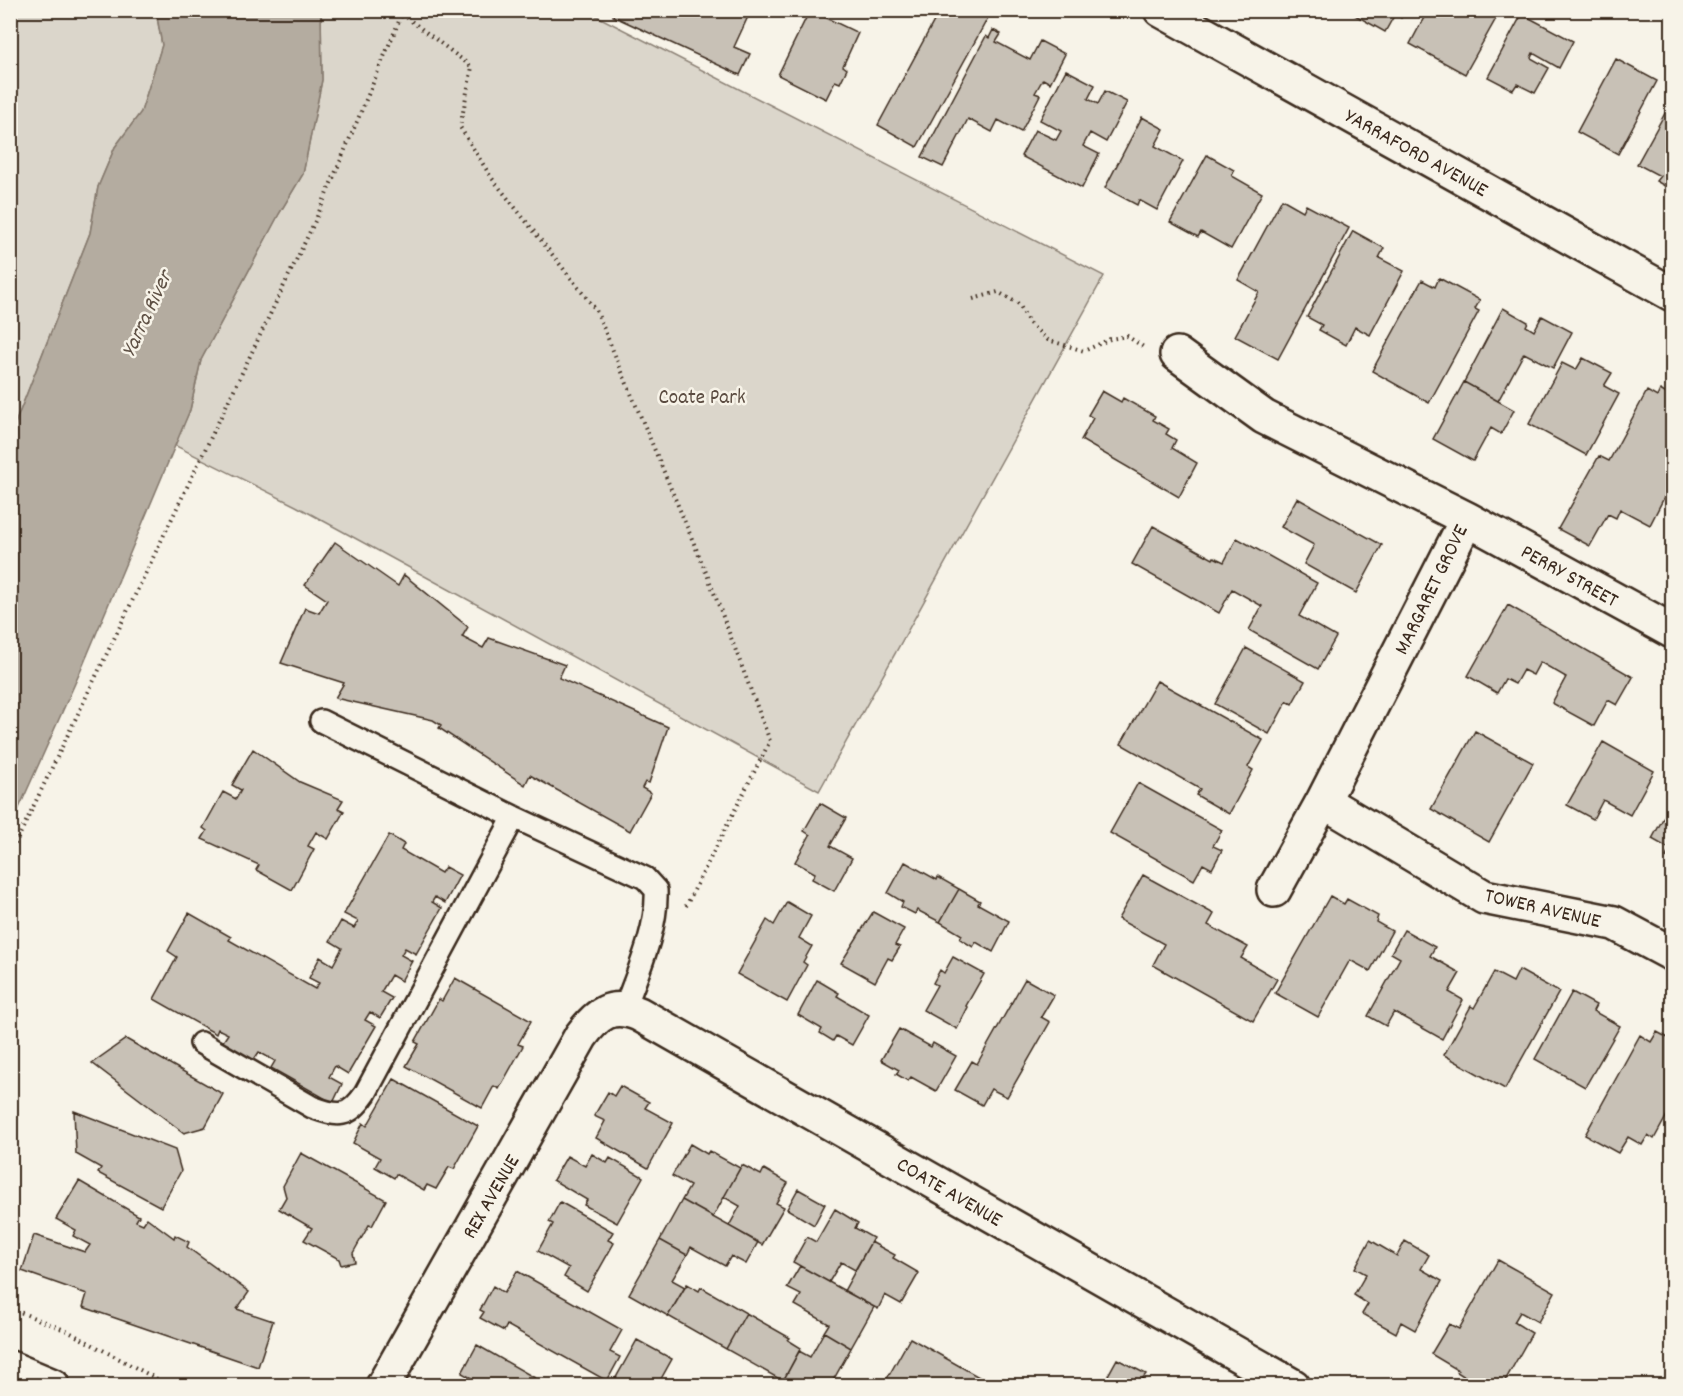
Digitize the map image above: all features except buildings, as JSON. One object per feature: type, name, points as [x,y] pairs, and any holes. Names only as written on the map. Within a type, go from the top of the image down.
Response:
[{"type":"street","name":"YARRAFORD AVENUE","points":[[1161,10],[1672,294]]},
{"type":"street","name":"MARGARET GROVE","points":[[1177,354],[1264,417],[1467,519],[1323,801],[1274,890]]},
{"type":"street","name":"PERRY STREET","points":[[1467,519],[1672,631]]},
{"type":"street","name":"TOWER AVENUE","points":[[1323,801],[1484,897],[1614,923],[1672,954]]},
{"type":"street","name":"REX AVENUE","points":[[383,1386],[581,1036],[591,1023],[614,1011]]},
{"type":"street","name":"COATE AVENUE","points":[[614,1011],[639,1014],[1293,1386]]},
{"type":"street","points":[[10,1368],[53,1386]]},
{"type":"lane","points":[[321,721],[514,818],[645,878],[656,890],[657,905],[654,919],[614,1011]]},
{"type":"lane","points":[[201,1042],[312,1107],[330,1114],[344,1114],[356,1107],[514,818]]},
{"type":"path","points":[[10,855],[316,219],[402,12],[472,67],[460,128],[491,177],[596,310],[708,577],[770,741],[681,916]]},
{"type":"path","points":[[974,299],[998,292],[1019,303],[1029,323],[1048,340],[1084,351],[1110,339],[1127,336]]},
{"type":"path","points":[[10,1308],[67,1331],[170,1386]]},
{"type":"green space","points":[[11,11],[156,11],[162,45],[141,112],[115,147],[98,187],[90,233],[11,434]]},
{"type":"green space","name":"Coate Park","points":[[321,11],[587,11],[1104,276],[819,791],[296,506],[174,445],[190,410],[201,360],[279,214],[303,174],[322,80]]},
{"type":"water","name":"Yarra River","points":[[156,11],[321,11],[322,80],[303,174],[279,214],[201,360],[190,410],[81,670],[11,826],[11,434],[90,233],[98,187],[115,147],[141,112],[162,45]]}]
